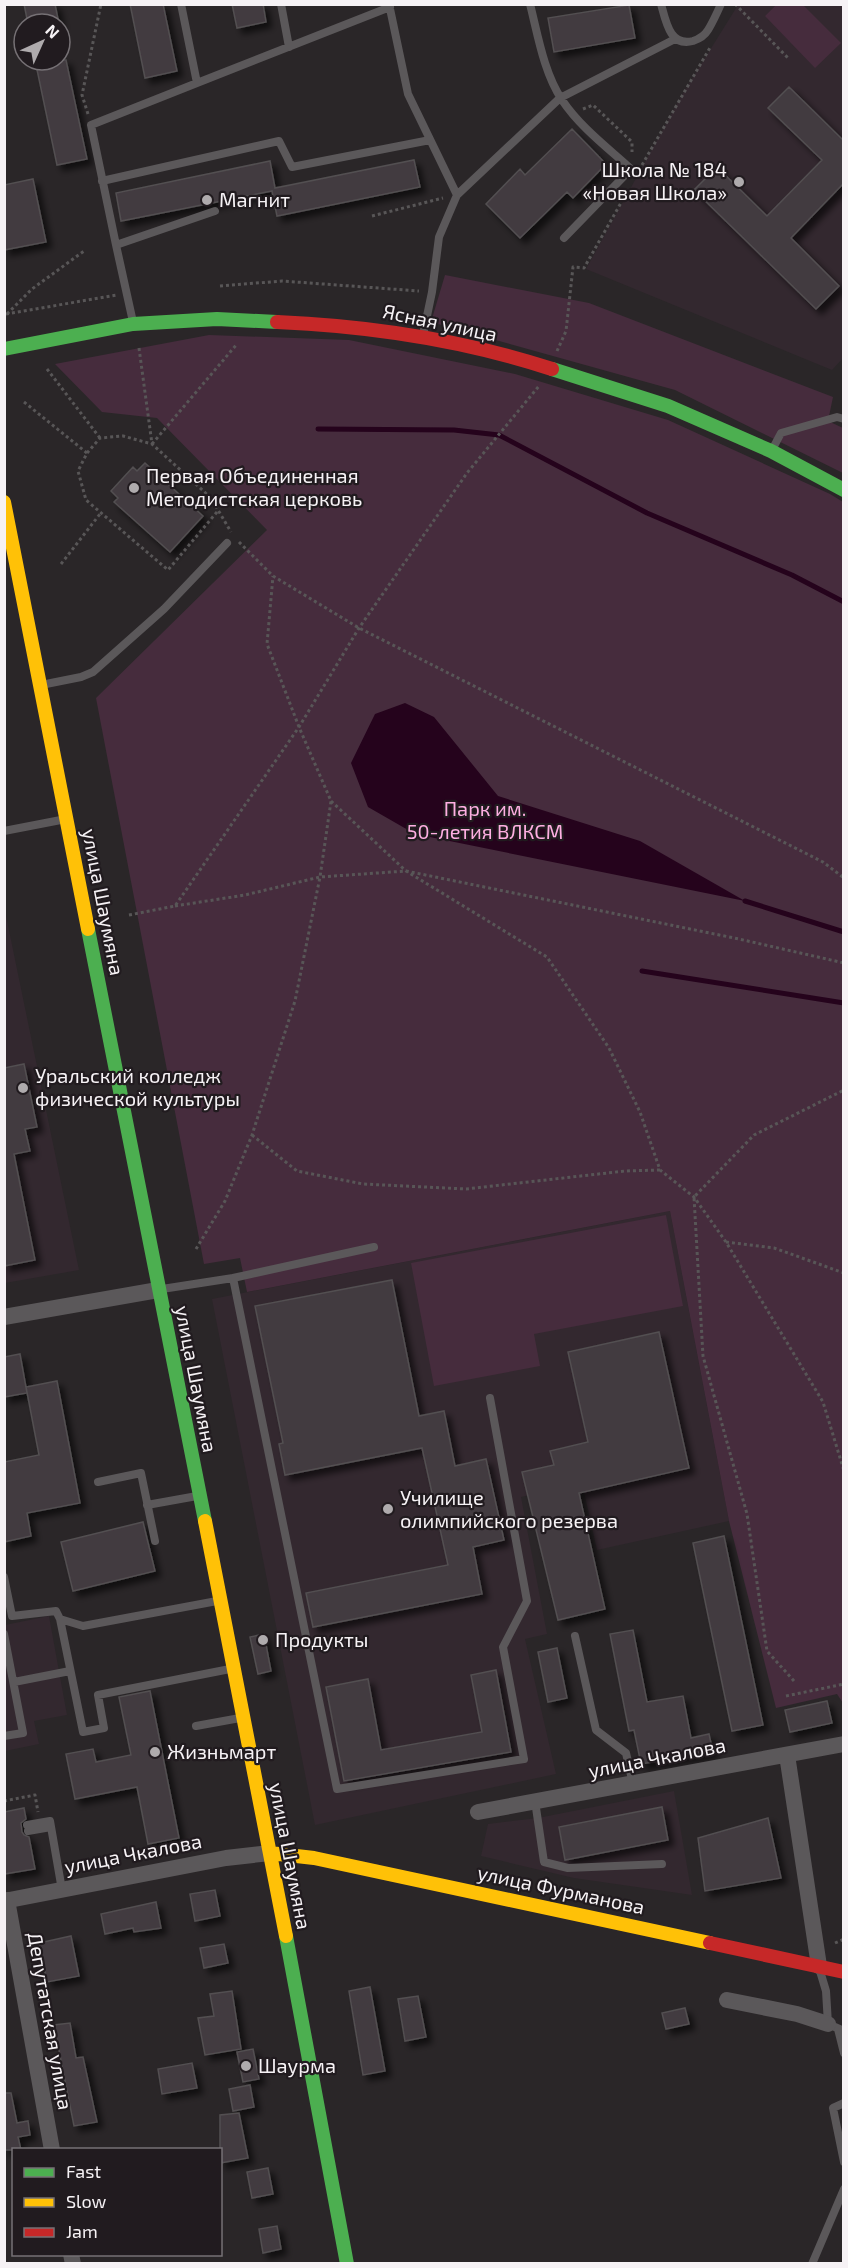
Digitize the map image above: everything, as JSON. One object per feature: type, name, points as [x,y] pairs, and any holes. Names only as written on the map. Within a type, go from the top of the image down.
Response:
[{"type":"street","name":"Ясная улица","points":[[4,349],[133,324],[217,319],[341,325],[423,336],[549,368],[668,406],[771,451],[843,490]]},
{"type":"street","name":"улица Шаумяна","points":[[4,502],[234,1668],[347,2264]]},
{"type":"street","points":[[4,1317],[159,1290]]},
{"type":"street","name":"улица Чкалова","points":[[478,1812],[843,1744]]},
{"type":"street","points":[[788,1755],[819,1966]]},
{"type":"street","name":"улица Чкалова","points":[[6,1900],[226,1858],[270,1853]]},
{"type":"street","name":"улица Фурманова","points":[[270,1853],[325,1860],[843,1972]]},
{"type":"street","name":"Депутатская улица","points":[[6,1900],[52,2148]]},
{"type":"street","points":[[727,2000],[797,2014],[836,2028]]},
{"type":"lane","points":[[181,4],[197,83]]},
{"type":"lane","points":[[281,4],[289,47]]},
{"type":"lane","points":[[530,4],[542,55],[560,98],[571,113],[631,169],[564,238]]},
{"type":"lane","points":[[661,4],[670,32],[682,43],[699,39],[707,32],[721,4]]},
{"type":"lane","points":[[133,324],[91,125],[390,6],[408,94],[457,195]]},
{"type":"lane","points":[[423,336],[432,292],[439,237],[457,195],[560,98],[675,39]]},
{"type":"lane","points":[[102,181],[279,141],[292,167],[430,140]]},
{"type":"lane","points":[[116,245],[214,211]]},
{"type":"lane","points":[[771,451],[781,433],[837,417],[843,419]]},
{"type":"lane","points":[[39,685],[81,677],[93,672],[164,609],[227,543]]},
{"type":"lane","points":[[4,831],[67,819]]},
{"type":"lane","points":[[159,1290],[233,1278],[374,1247]]},
{"type":"lane","points":[[233,1278],[337,1789],[524,1759],[503,1647],[527,1601],[490,1398]]},
{"type":"lane","points":[[98,1482],[141,1473],[155,1541]]},
{"type":"lane","points":[[147,1505],[200,1495]]},
{"type":"lane","points":[[4,1577],[8,1616],[56,1611],[60,1619],[83,1732],[104,1728],[98,1695],[234,1668]]},
{"type":"lane","points":[[60,1619],[83,1626],[155,1618],[220,1601]]},
{"type":"lane","points":[[4,1634],[23,1733],[4,1736]]},
{"type":"lane","points":[[574,1636],[596,1730],[626,1753],[633,1784]]},
{"type":"lane","points":[[14,1682],[70,1671]]},
{"type":"lane","points":[[196,1726],[243,1717]]},
{"type":"lane","points":[[535,1801],[544,1862],[568,1868],[662,1864]]},
{"type":"lane","points":[[28,1828],[51,1827],[62,1890]]},
{"type":"lane","points":[[819,1966],[843,2053]]},
{"type":"lane","points":[[843,2103],[833,2108],[843,2163]]},
{"type":"lane","points":[[812,2264],[843,2189]]},
{"type":"path","points":[[91,125],[82,95],[101,4]]},
{"type":"path","points":[[735,4],[789,59]]},
{"type":"path","points":[[642,166],[711,45]]},
{"type":"path","points":[[571,113],[593,105],[632,142],[631,169]]},
{"type":"path","points":[[175,906],[299,727],[359,628],[467,473],[537,389],[566,331],[573,267],[584,268],[630,187]]},
{"type":"path","points":[[372,216],[457,195]]},
{"type":"path","points":[[84,250],[32,289],[6,314],[127,294]]},
{"type":"path","points":[[220,286],[282,281],[432,292]]},
{"type":"path","points":[[152,444],[237,344]]},
{"type":"path","points":[[139,348],[152,444]]},
{"type":"path","points":[[47,369],[100,438]]},
{"type":"path","points":[[24,402],[87,453]]},
{"type":"path","points":[[217,512],[168,570],[86,501],[78,471],[87,453],[100,438],[123,436],[152,444],[211,498],[217,512],[234,537],[273,576],[359,628],[823,862],[843,878]]},
{"type":"path","points":[[61,564],[100,514]]},
{"type":"path","points":[[273,576],[267,644],[331,801],[406,871],[547,957],[609,1048],[640,1112],[660,1170],[694,1197],[726,1242],[823,1402],[843,1463],[843,1471]]},
{"type":"path","points":[[195,1249],[225,1201],[252,1135],[295,1001],[320,877],[331,801]]},
{"type":"path","points":[[129,915],[245,894],[320,877],[406,871],[739,939],[843,963]]},
{"type":"path","points":[[794,1681],[767,1651],[747,1515],[703,1356],[694,1197],[754,1136],[843,1089]]},
{"type":"path","points":[[252,1135],[297,1171],[363,1184],[466,1188],[625,1171],[660,1170]]},
{"type":"path","points":[[726,1242],[774,1248],[843,1273]]},
{"type":"path","points":[[786,1696],[843,1684]]},
{"type":"path","points":[[835,1943],[843,1939]]},
{"type":"shaded area","name":"Школа № 184 «Новая Школа»","points":[[738,5],[843,5],[844,357],[832,370],[586,269],[682,95]]},
{"type":"shaded area","points":[[405,703],[434,717],[498,796],[640,841],[745,901],[415,834],[368,807],[351,763],[375,714]]},
{"type":"shaded area","name":"Уральский колледж физической культуры","points":[[4,906],[79,1270],[5,1283],[4,1283]]},
{"type":"shaded area","name":"Училище олимпийского резерва","points":[[670,1211],[729,1521],[597,1550],[582,1483],[521,1497],[547,1634],[525,1639],[556,1774],[315,1825],[212,1299]]},
{"type":"shaded area","points":[[49,1616],[67,1715],[34,1721],[39,1744],[5,1751],[5,1625]]},
{"type":"shaded area","points":[[674,1791],[692,1895],[574,1878],[481,1856],[488,1824],[538,1818]]},
{"type":"green space","points":[[776,5],[803,5],[841,43],[815,68],[765,16]]},
{"type":"green space","points":[[445,275],[589,303],[833,397],[828,421],[843,428],[843,473],[675,390],[431,322]]},
{"type":"green space","name":"Парк им. 50-летия ВЛКСМ","points":[[209,335],[349,340],[515,374],[668,420],[843,502],[843,1703],[837,1694],[776,1708],[729,1521],[670,1211],[247,1292],[240,1258],[204,1264],[96,698],[267,530],[157,418],[102,412],[55,364]]},
{"type":"green space","points":[[666,1215],[683,1306],[534,1334],[540,1366],[434,1386],[411,1263]]},
{"type":"building","points":[[24,4],[55,4],[57,12],[26,12]]},
{"type":"building","points":[[130,4],[163,4],[177,71],[145,78]]},
{"type":"building","points":[[232,4],[263,4],[266,22],[237,28]]},
{"type":"building","points":[[629,5],[635,38],[554,52],[548,18]]},
{"type":"building","points":[[38,72],[69,72],[87,159],[57,165]]},
{"type":"building","points":[[789,87],[843,140],[843,184],[791,238],[839,286],[816,309],[694,190],[717,167],[767,216],[822,160],[768,108]]},
{"type":"building","points":[[572,129],[606,164],[573,198],[567,192],[520,238],[486,204],[520,169],[525,175]]},
{"type":"building","points":[[414,160],[420,187],[277,216],[272,191],[121,221],[116,193],[270,161],[275,188]]},
{"type":"building","points":[[33,179],[46,242],[4,250],[4,185]]},
{"type":"building","points":[[145,463],[203,516],[170,552],[114,502],[118,498],[111,491],[133,467],[137,471]]},
{"type":"building","points":[[24,1064],[37,1127],[25,1129],[30,1151],[14,1154],[35,1260],[4,1266],[4,1068]]},
{"type":"building","points":[[392,1280],[419,1416],[444,1411],[455,1466],[486,1459],[504,1540],[473,1547],[482,1594],[313,1627],[306,1593],[448,1565],[422,1448],[285,1475],[279,1444],[283,1443],[255,1306]]},
{"type":"building","points":[[659,1332],[689,1468],[579,1493],[605,1609],[558,1620],[522,1472],[554,1465],[550,1451],[588,1442],[568,1352]]},
{"type":"building","points":[[20,1354],[27,1393],[4,1397],[4,1357]]},
{"type":"building","points":[[57,1381],[80,1503],[27,1513],[31,1536],[4,1542],[4,1462],[39,1455],[26,1387]]},
{"type":"building","points":[[143,1522],[155,1571],[73,1591],[61,1542]]},
{"type":"building","points":[[724,1536],[763,1725],[732,1731],[693,1543]]},
{"type":"building","points":[[633,1630],[647,1702],[683,1696],[691,1738],[709,1734],[713,1752],[641,1764],[634,1730],[629,1731],[610,1634]]},
{"type":"building","points":[[264,1634],[271,1671],[258,1674],[250,1637]]},
{"type":"building","points":[[557,1648],[567,1698],[548,1702],[538,1652]]},
{"type":"building","points":[[496,1670],[511,1752],[344,1781],[326,1687],[368,1679],[381,1750],[482,1732],[471,1675]]},
{"type":"building","points":[[150,1691],[179,1838],[148,1844],[137,1787],[75,1799],[66,1754],[93,1749],[96,1762],[131,1755],[119,1697]]},
{"type":"building","points":[[827,1701],[832,1723],[790,1732],[785,1710]]},
{"type":"building","points":[[662,1807],[668,1840],[565,1860],[559,1827]]},
{"type":"building","points":[[24,1808],[26,1819],[21,1823],[22,1832],[29,1837],[35,1869],[4,1874],[4,1812]]},
{"type":"building","points":[[768,1818],[781,1878],[705,1891],[698,1838]]},
{"type":"building","points":[[215,1890],[220,1916],[195,1921],[190,1894]]},
{"type":"building","points":[[156,1902],[161,1928],[134,1932],[133,1928],[105,1934],[101,1914]]},
{"type":"building","points":[[71,1936],[79,1976],[47,1982],[39,1943]]},
{"type":"building","points":[[224,1944],[228,1963],[204,1968],[200,1948]]},
{"type":"building","points":[[370,1987],[385,2071],[363,2075],[349,1991]]},
{"type":"building","points":[[232,1991],[241,2049],[205,2055],[198,2018],[214,2016],[210,1994]]},
{"type":"building","points":[[418,1996],[426,2037],[405,2041],[398,1999]]},
{"type":"building","points":[[685,2008],[689,2024],[666,2029],[662,2013]]},
{"type":"building","points":[[70,2023],[76,2058],[83,2057],[97,2122],[74,2126],[54,2025]]},
{"type":"building","points":[[253,2049],[259,2079],[243,2082],[237,2052]]},
{"type":"building","points":[[192,2063],[197,2088],[162,2094],[158,2069]]},
{"type":"building","points":[[250,2085],[254,2107],[233,2111],[229,2089]]},
{"type":"building","points":[[4,2093],[11,2093],[17,2123],[28,2121],[30,2135],[18,2137],[21,2148],[4,2150]]},
{"type":"building","points":[[239,2113],[248,2158],[222,2163],[220,2115]]},
{"type":"building","points":[[268,2168],[273,2194],[252,2198],[247,2172]]},
{"type":"building","points":[[277,2226],[281,2249],[263,2253],[259,2229]]},
{"type":"waterway","points":[[318,429],[454,430],[499,435],[647,513],[792,575],[844,602]]},
{"type":"waterway","points":[[745,901],[844,932]]},
{"type":"waterway","points":[[642,971],[844,1003]]},
{"type":"traffic: fast","points":[[4,349],[133,324],[217,319],[277,322]]},
{"type":"traffic: fast","points":[[552,369],[668,406],[771,451],[844,490]]},
{"type":"traffic: fast","points":[[88,929],[205,1521]]},
{"type":"traffic: fast","points":[[286,1936],[347,2264]]},
{"type":"traffic: slow","points":[[4,502],[88,929]]},
{"type":"traffic: slow","points":[[205,1521],[286,1936]]},
{"type":"traffic: slow","points":[[270,1853],[314,1858],[710,1943]]},
{"type":"traffic: jam","points":[[277,322],[347,327],[416,336],[485,350],[552,369]]},
{"type":"traffic: jam","points":[[710,1943],[844,1972]]},
{"type":"place","name":"Школа № 184 «Новая Школа»","points":[[739,182]]},
{"type":"place","name":"Магнит","points":[[207,200]]},
{"type":"place","name":"Первая Объединенная Методистская церковь","points":[[134,488]]},
{"type":"place","name":"Уральский колледж физической культуры","points":[[23,1088]]},
{"type":"place","name":"Училище олимпийского резерва","points":[[388,1509]]},
{"type":"place","name":"Продукты","points":[[263,1640]]},
{"type":"place","name":"Жизньмарт","points":[[155,1752]]},
{"type":"place","name":"Шаурма","points":[[246,2066]]}]
